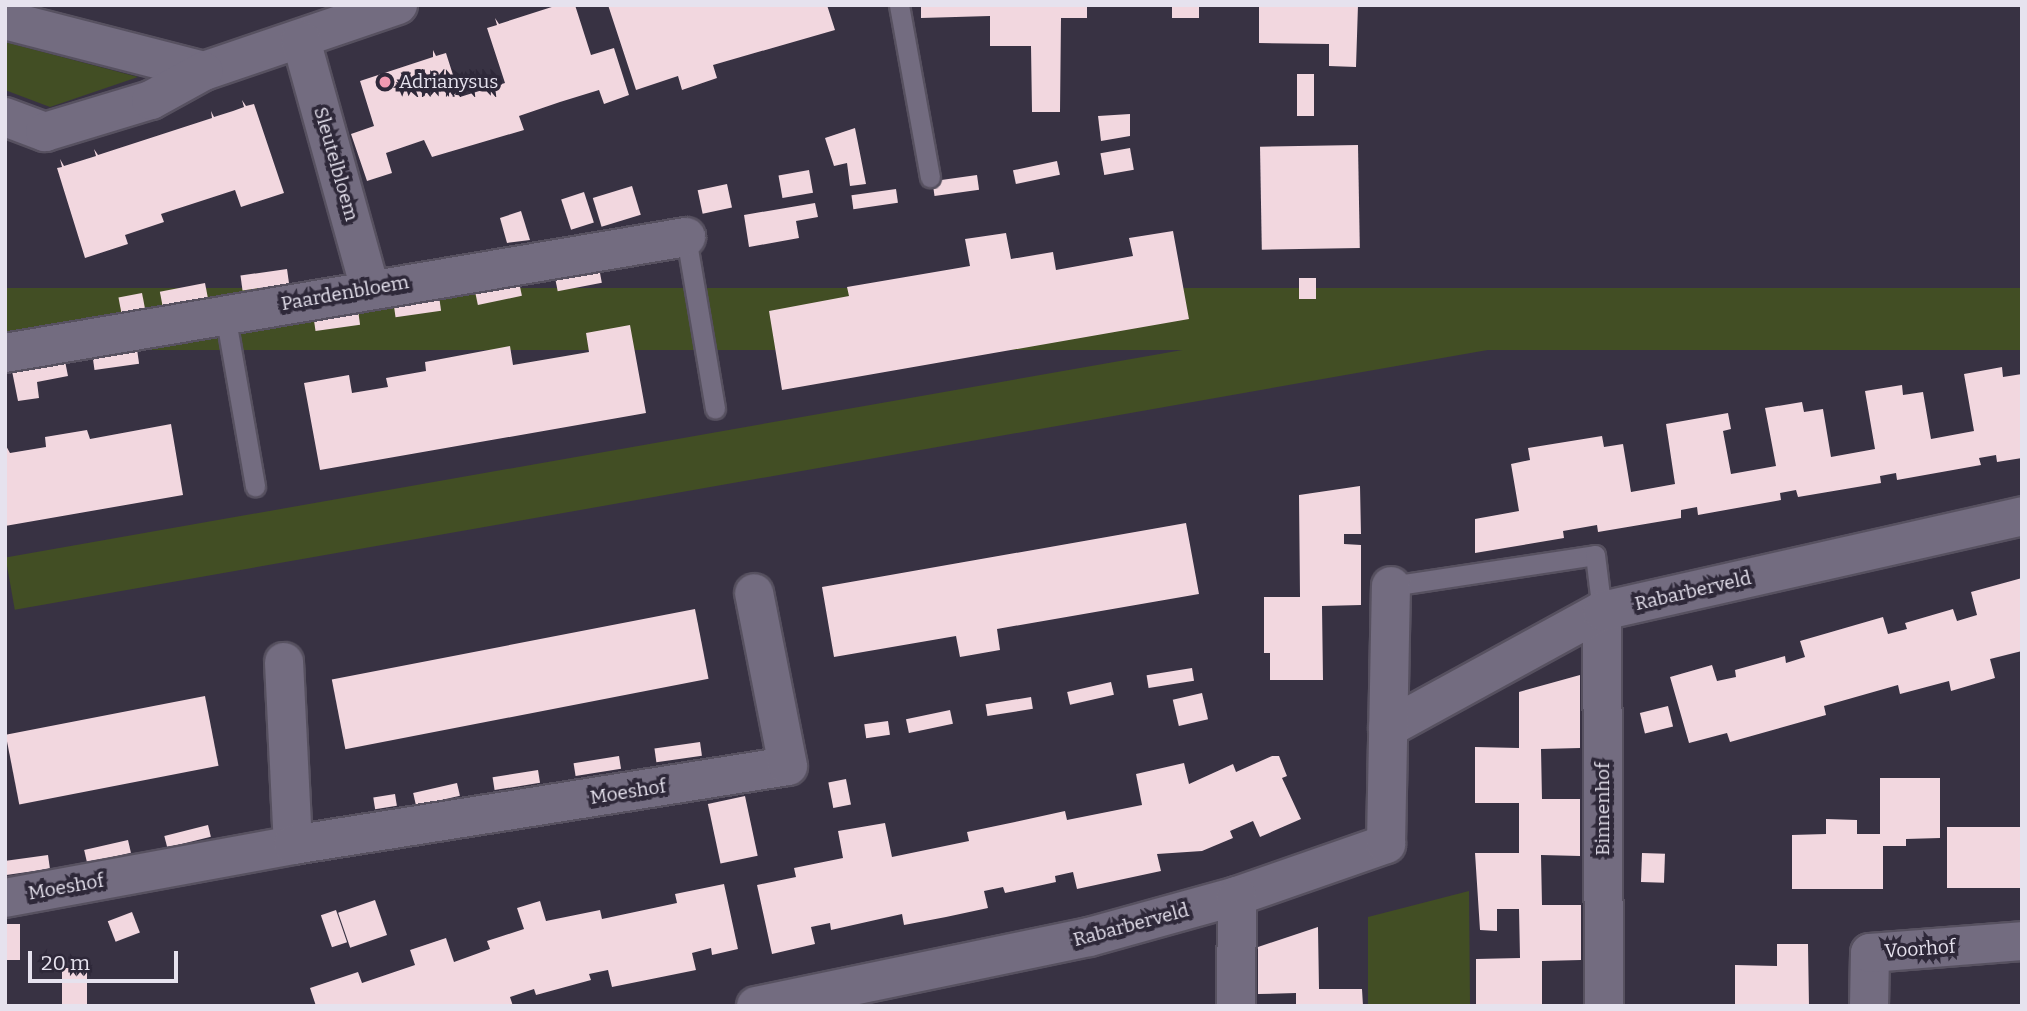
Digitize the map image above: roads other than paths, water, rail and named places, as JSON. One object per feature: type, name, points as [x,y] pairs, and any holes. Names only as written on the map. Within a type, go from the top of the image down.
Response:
[{"type":"street","points":[[5,117],[45,132],[150,100],[204,71],[398,5]]},
{"type":"street","points":[[5,20],[204,71]]},
{"type":"street","name":"Sleutelbloem","points":[[301,40],[370,288]]},
{"type":"street","name":"Paardenbloem","points":[[5,353],[370,288],[686,237]]},
{"type":"street","name":"Rabarberveld","points":[[1388,728],[1602,611],[2022,516]]},
{"type":"street","name":"Rabarberveld","points":[[756,1006],[1089,937],[1237,896],[1386,844],[1391,586]]},
{"type":"street","name":"Moeshof","points":[[5,898],[293,845],[788,766],[754,593]]},
{"type":"street","name":"Binnenhof","points":[[1602,611],[1604,1006]]},
{"type":"street","points":[[284,662],[293,845]]},
{"type":"street","points":[[1236,1006],[1237,896]]},
{"type":"street","name":"Voorhof","points":[[1869,1006],[1870,953],[2022,942]]},
{"type":"lane","points":[[899,5],[930,177]]},
{"type":"lane","points":[[686,237],[715,409]]},
{"type":"lane","points":[[225,314],[255,486]]},
{"type":"lane","points":[[1391,586],[1595,555],[1602,611]]},
{"type":"place","name":"Adrianysus","points":[[385,82]]}]
